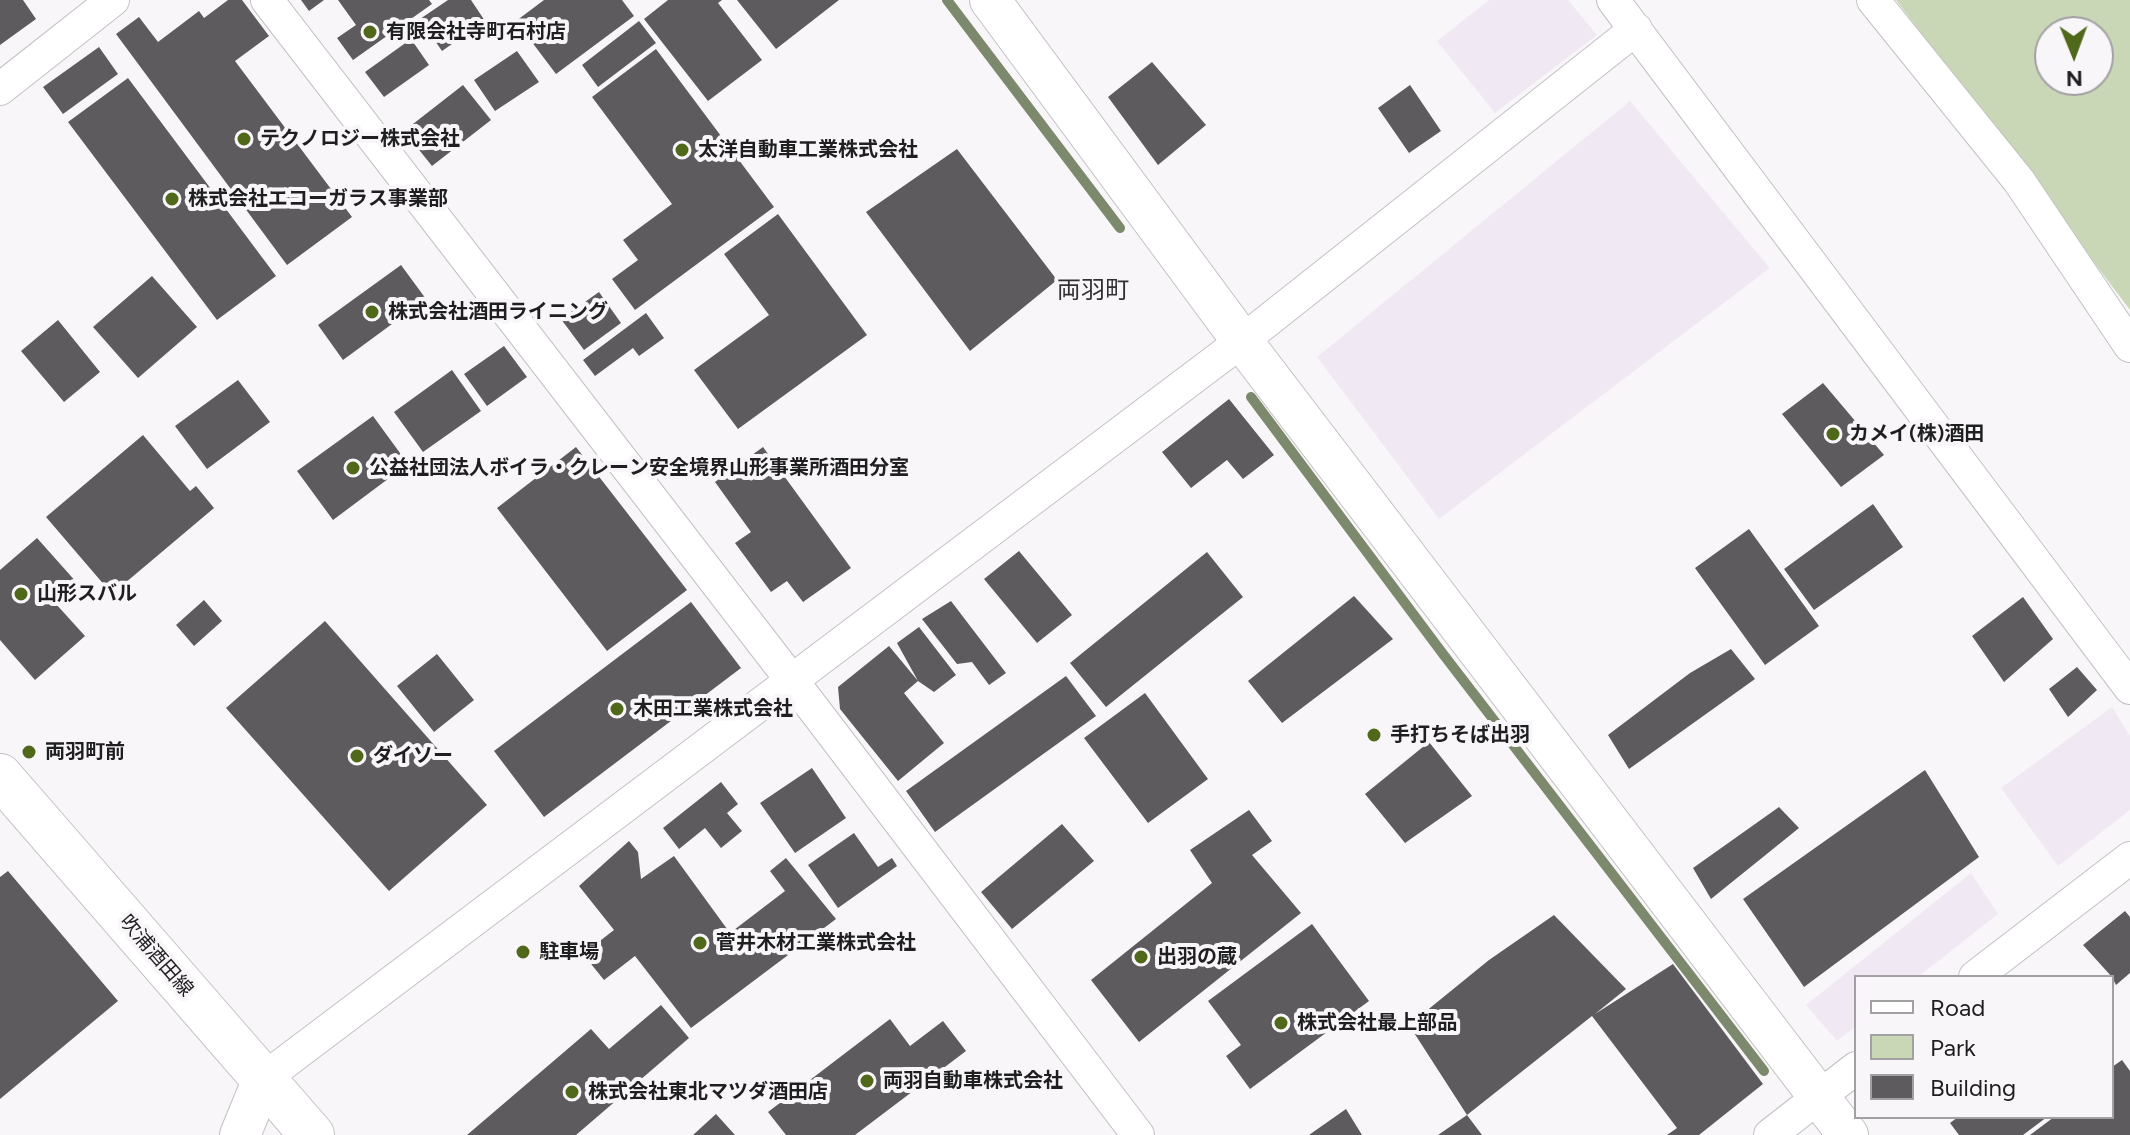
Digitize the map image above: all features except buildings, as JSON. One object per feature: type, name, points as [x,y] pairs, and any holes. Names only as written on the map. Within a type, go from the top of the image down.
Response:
[{"type":"main road","name":"吹浦酒田線","points":[[0,776],[312,1135]]},
{"type":"street","points":[[0,89],[113,0]]},
{"type":"street","points":[[267,0],[1138,1135]]},
{"type":"street","points":[[990,0],[1242,341],[1848,1135]]},
{"type":"street","points":[[1613,0],[2130,688]]},
{"type":"street","points":[[1873,0],[2019,181],[2130,346]]},
{"type":"street","points":[[240,1135],[263,1079],[1242,341],[1636,29]]},
{"type":"street","points":[[1978,975],[2130,858]]},
{"type":"street","points":[[1770,1135],[1854,1070]]},
{"type":"shaded area","points":[[1489,0],[1568,0],[1597,35],[1495,113],[1437,41]]},
{"type":"shaded area","points":[[1630,101],[1770,268],[1439,519],[1317,357]]},
{"type":"shaded area","points":[[2112,707],[2130,736],[2130,810],[2058,866],[2001,788]]},
{"type":"shaded area","points":[[1971,873],[1998,914],[1921,975],[1854,975],[1854,1028],[1837,1041],[1806,1005]]},
{"type":"green space","points":[[1896,0],[2130,0],[2130,310]]},
{"type":"waterway","points":[[947,0],[1120,228]]},
{"type":"waterway","points":[[1251,397],[1443,654],[1764,1071]]},
{"type":"place","name":"有限会社寺町石村店","points":[[370,32]]},
{"type":"place","name":"テクノロジー株式会社","points":[[244,139]]},
{"type":"place","name":"太洋自動車工業株式会社","points":[[682,150]]},
{"type":"place","name":"株式会社エコーガラス事業部","points":[[172,199]]},
{"type":"place","name":"株式会社酒田ライニング","points":[[372,312]]},
{"type":"place","name":"カメイ(株)酒田","points":[[1833,434]]},
{"type":"place","name":"公益社団法人ボイラ・クレーン安全境界山形事業所酒田分室","points":[[353,468]]},
{"type":"place","name":"山形スバル","points":[[21,594]]},
{"type":"place","name":"木田工業株式会社","points":[[617,709]]},
{"type":"place","name":"手打ちそば出羽","points":[[1374,735]]},
{"type":"place","name":"両羽町前","points":[[29,752]]},
{"type":"place","name":"ダイソー","points":[[357,756]]},
{"type":"place","name":"菅井木材工業株式会社","points":[[700,943]]},
{"type":"place","name":"駐車場","points":[[523,952]]},
{"type":"place","name":"出羽の蔵","points":[[1141,957]]},
{"type":"place","name":"株式会社最上部品","points":[[1281,1023]]},
{"type":"place","name":"両羽自動車株式会社","points":[[867,1081]]},
{"type":"place","name":"株式会社東北マツダ酒田店","points":[[572,1092]]},
{"type":"district","name":"両羽町","points":[[1093,291]]}]
